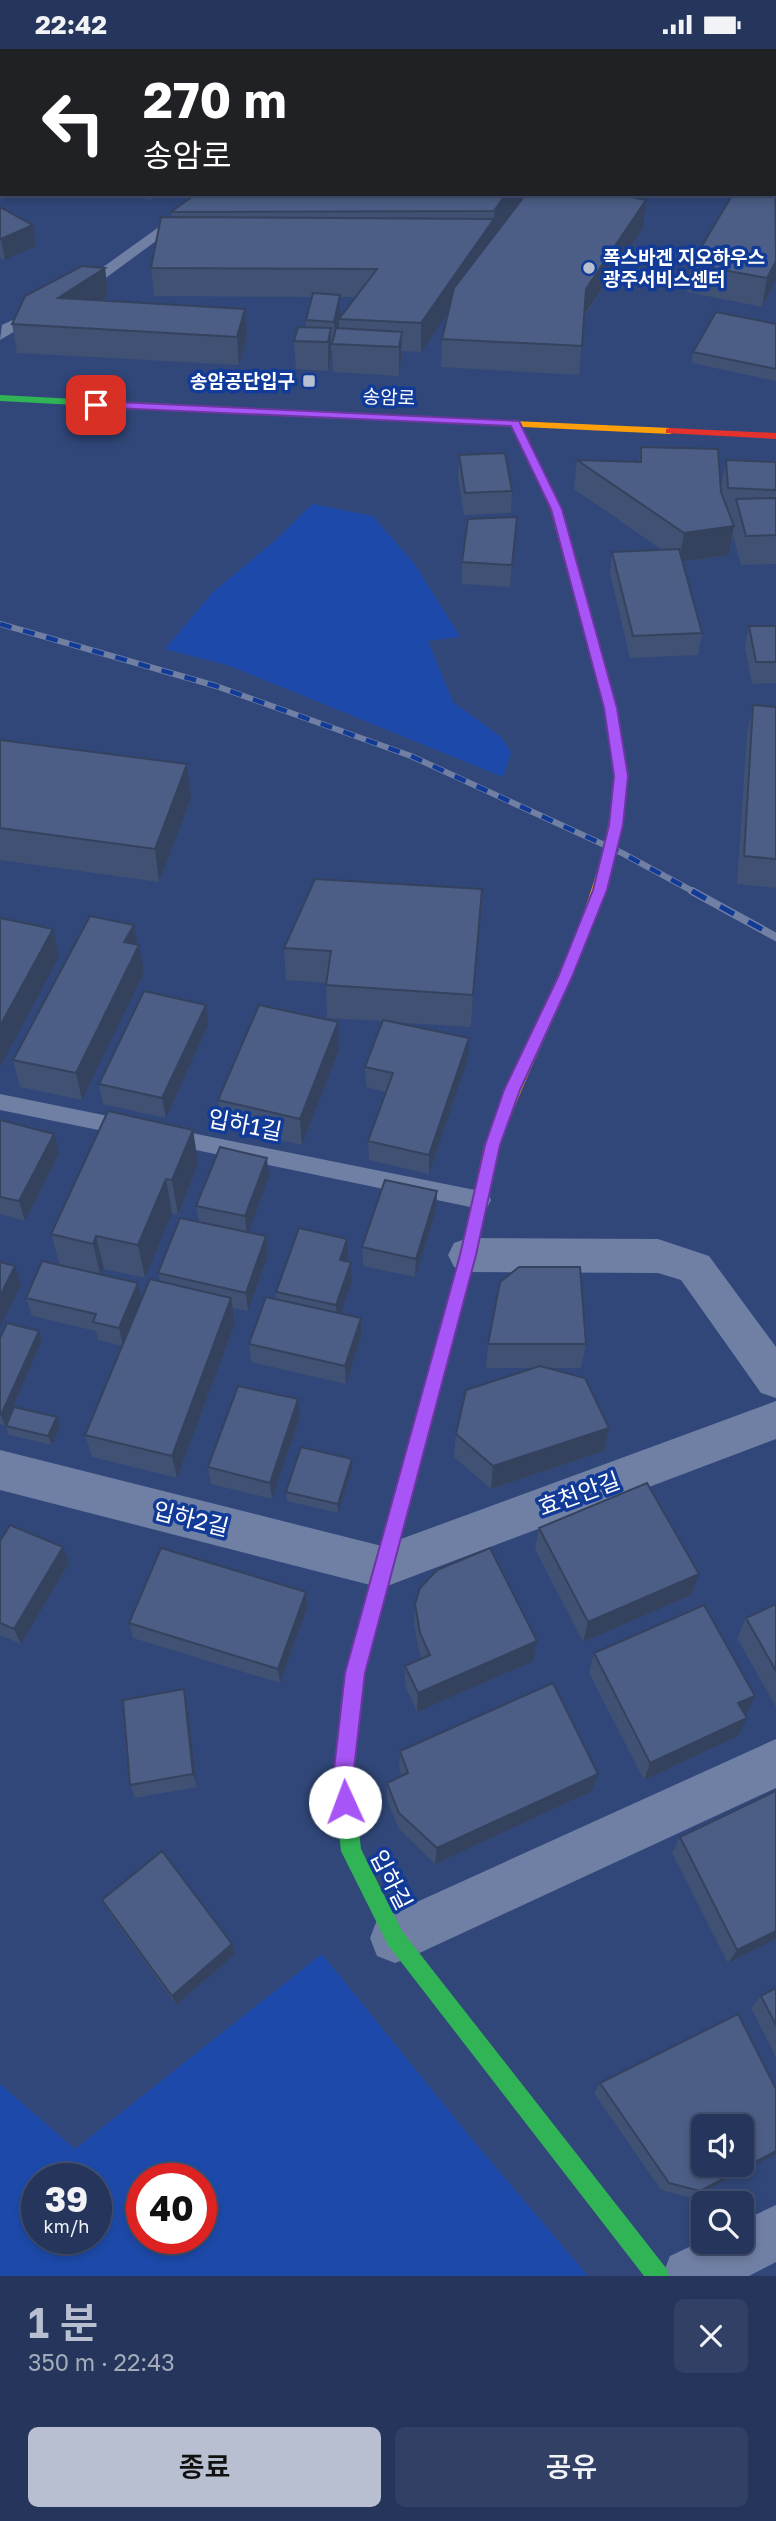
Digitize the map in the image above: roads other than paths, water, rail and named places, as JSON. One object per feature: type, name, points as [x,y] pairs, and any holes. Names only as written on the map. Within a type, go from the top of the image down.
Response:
[{"type":"street","name":"송암로","points":[[0,398],[120,406],[776,436]]},
{"type":"street","name":"입하길","points":[[515,423],[556,509],[610,708],[621,776],[616,825],[600,890],[565,977],[512,1090],[492,1145],[468,1255],[355,1673],[343,1778],[351,1851],[395,1938],[658,2276]]},
{"type":"street","points":[[468,1255],[658,1256],[695,1268],[776,1380]]},
{"type":"street","name":"효천안길","points":[[382,1567],[776,1420]]},
{"type":"street","name":"입하2길","points":[[0,1470],[382,1567]]},
{"type":"street","points":[[395,1938],[776,1763]]},
{"type":"street","points":[[690,2276],[776,2233]]},
{"type":"lane","points":[[72,293],[94,282],[211,196]]},
{"type":"lane","points":[[0,336],[6,328],[50,305]]},
{"type":"lane","name":"입하1길","points":[[0,1102],[480,1200]]},
{"type":"railway","points":[[0,624],[216,686],[411,756],[622,853],[696,893]]},
{"type":"railway","points":[[692,891],[776,937]]},
{"type":"place","name":"폭스바겐 지오하우스 광주서비스센터","points":[[589,268]]},
{"type":"place","name":"송암공단입구","points":[[309,381]]}]
